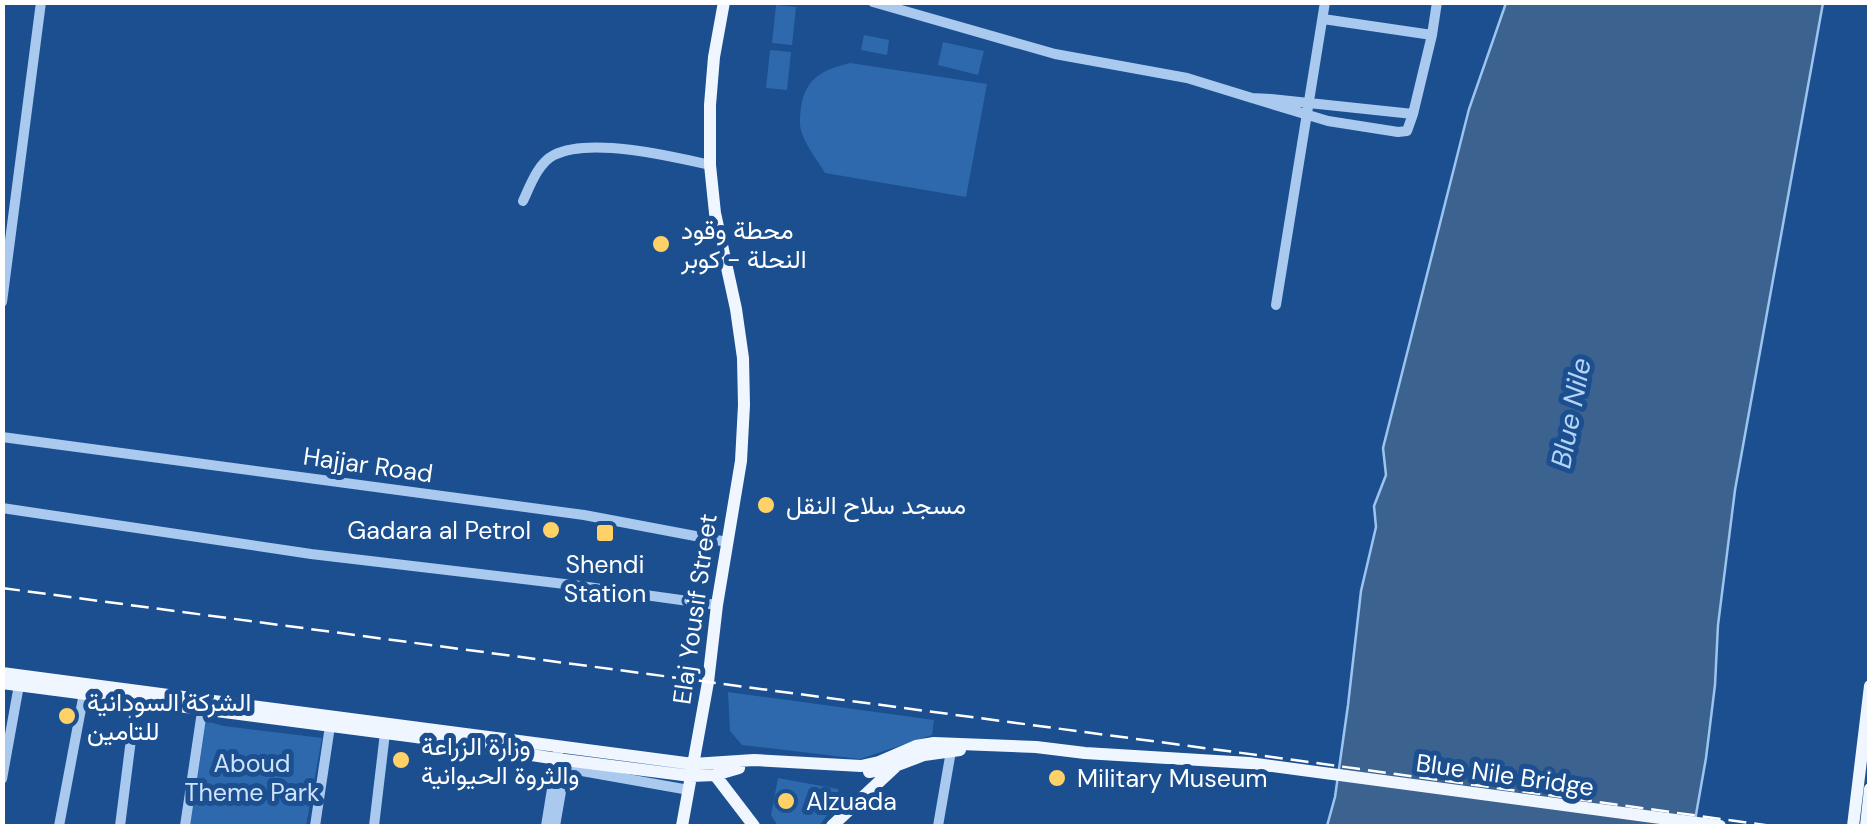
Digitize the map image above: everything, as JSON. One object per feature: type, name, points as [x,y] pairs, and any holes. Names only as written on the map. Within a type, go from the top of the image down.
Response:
[{"type":"main road","name":"Elaj Yousif Street","points":[[682,826],[708,682],[740,461],[744,405],[743,358],[714,213],[710,165],[714,57],[724,2]]},
{"type":"main road","points":[[2,673],[691,777],[740,768],[861,773],[924,754],[950,751],[1284,770]]},
{"type":"main road","points":[[2,683],[203,704],[330,726],[563,756]]},
{"type":"main road","points":[[1852,826],[1870,686]]},
{"type":"main road","points":[[691,777],[754,760],[860,766],[934,743],[1036,746],[1085,753],[1250,763],[1678,826]]},
{"type":"main road","points":[[832,826],[898,764]]},
{"type":"main road","name":"Blue Nile Bridge","points":[[1284,770],[1720,826]]},
{"type":"main road","points":[[714,774],[754,826]]},
{"type":"main road","points":[[1866,826],[1870,789]]},
{"type":"street","points":[[2,302],[41,2]]},
{"type":"street","points":[[873,2],[1055,54],[1187,78],[1252,98],[1406,132],[1437,2]]},
{"type":"street","points":[[1276,305],[1325,3]]},
{"type":"street","points":[[1322,19],[1432,35]]},
{"type":"street","points":[[1308,110],[1413,114]]},
{"type":"street","points":[[523,201],[546,162],[566,152],[612,148],[710,165]]},
{"type":"street","name":"Hajjar Road","points":[[2,437],[584,514],[727,542]]},
{"type":"street","points":[[2,508],[279,550],[717,605]]},
{"type":"street","points":[[2,779],[19,685]]},
{"type":"street","points":[[59,826],[84,694]]},
{"type":"street","points":[[120,826],[136,700]]},
{"type":"street","points":[[185,826],[203,704]]},
{"type":"street","points":[[314,826],[330,726]]},
{"type":"street","points":[[374,826],[384,733]]},
{"type":"street","points":[[938,826],[950,751]]},
{"type":"street","points":[[546,826],[563,756]]},
{"type":"street","points":[[555,826],[563,756]]},
{"type":"green space","points":[[776,5],[796,7],[792,45],[772,43]]},
{"type":"green space","points":[[864,35],[889,40],[887,55],[861,50]]},
{"type":"green space","points":[[943,42],[984,51],[978,75],[938,65]]},
{"type":"green space","points":[[770,50],[791,52],[787,90],[766,88]]},
{"type":"green space","points":[[850,63],[987,84],[966,197],[825,173],[801,131],[803,97],[817,76]]},
{"type":"green space","points":[[728,692],[934,720],[932,735],[860,759],[742,745],[730,731]]},
{"type":"green space","name":"Aboud Theme Park","points":[[206,721],[322,738],[306,826],[190,826]]},
{"type":"green space","points":[[778,778],[838,789],[839,799],[819,826],[778,826],[771,815]]},
{"type":"water","name":"Blue Nile","points":[[1506,3],[1823,3],[1735,490],[1718,625],[1715,685],[1694,826],[1327,826],[1335,797],[1361,591],[1376,527],[1374,506],[1386,475],[1383,448],[1469,109]]},
{"type":"railway","points":[[2,588],[1772,826]]},
{"type":"place","name":"محطة وقود النحلة - كوبر","points":[[661,244]]},
{"type":"place","name":"مسجد سلاح النقل","points":[[766,505]]},
{"type":"place","name":"Gadara al Petrol","points":[[551,530]]},
{"type":"place","name":"Shendi Station","points":[[605,533]]},
{"type":"place","name":"الشركة السودانية للتامين","points":[[67,716]]},
{"type":"place","name":"وزارة الزراعة والثروة الحيوانية","points":[[401,760]]},
{"type":"place","name":"Military Museum","points":[[1057,778]]},
{"type":"place","name":"Alzuada","points":[[786,801]]}]
